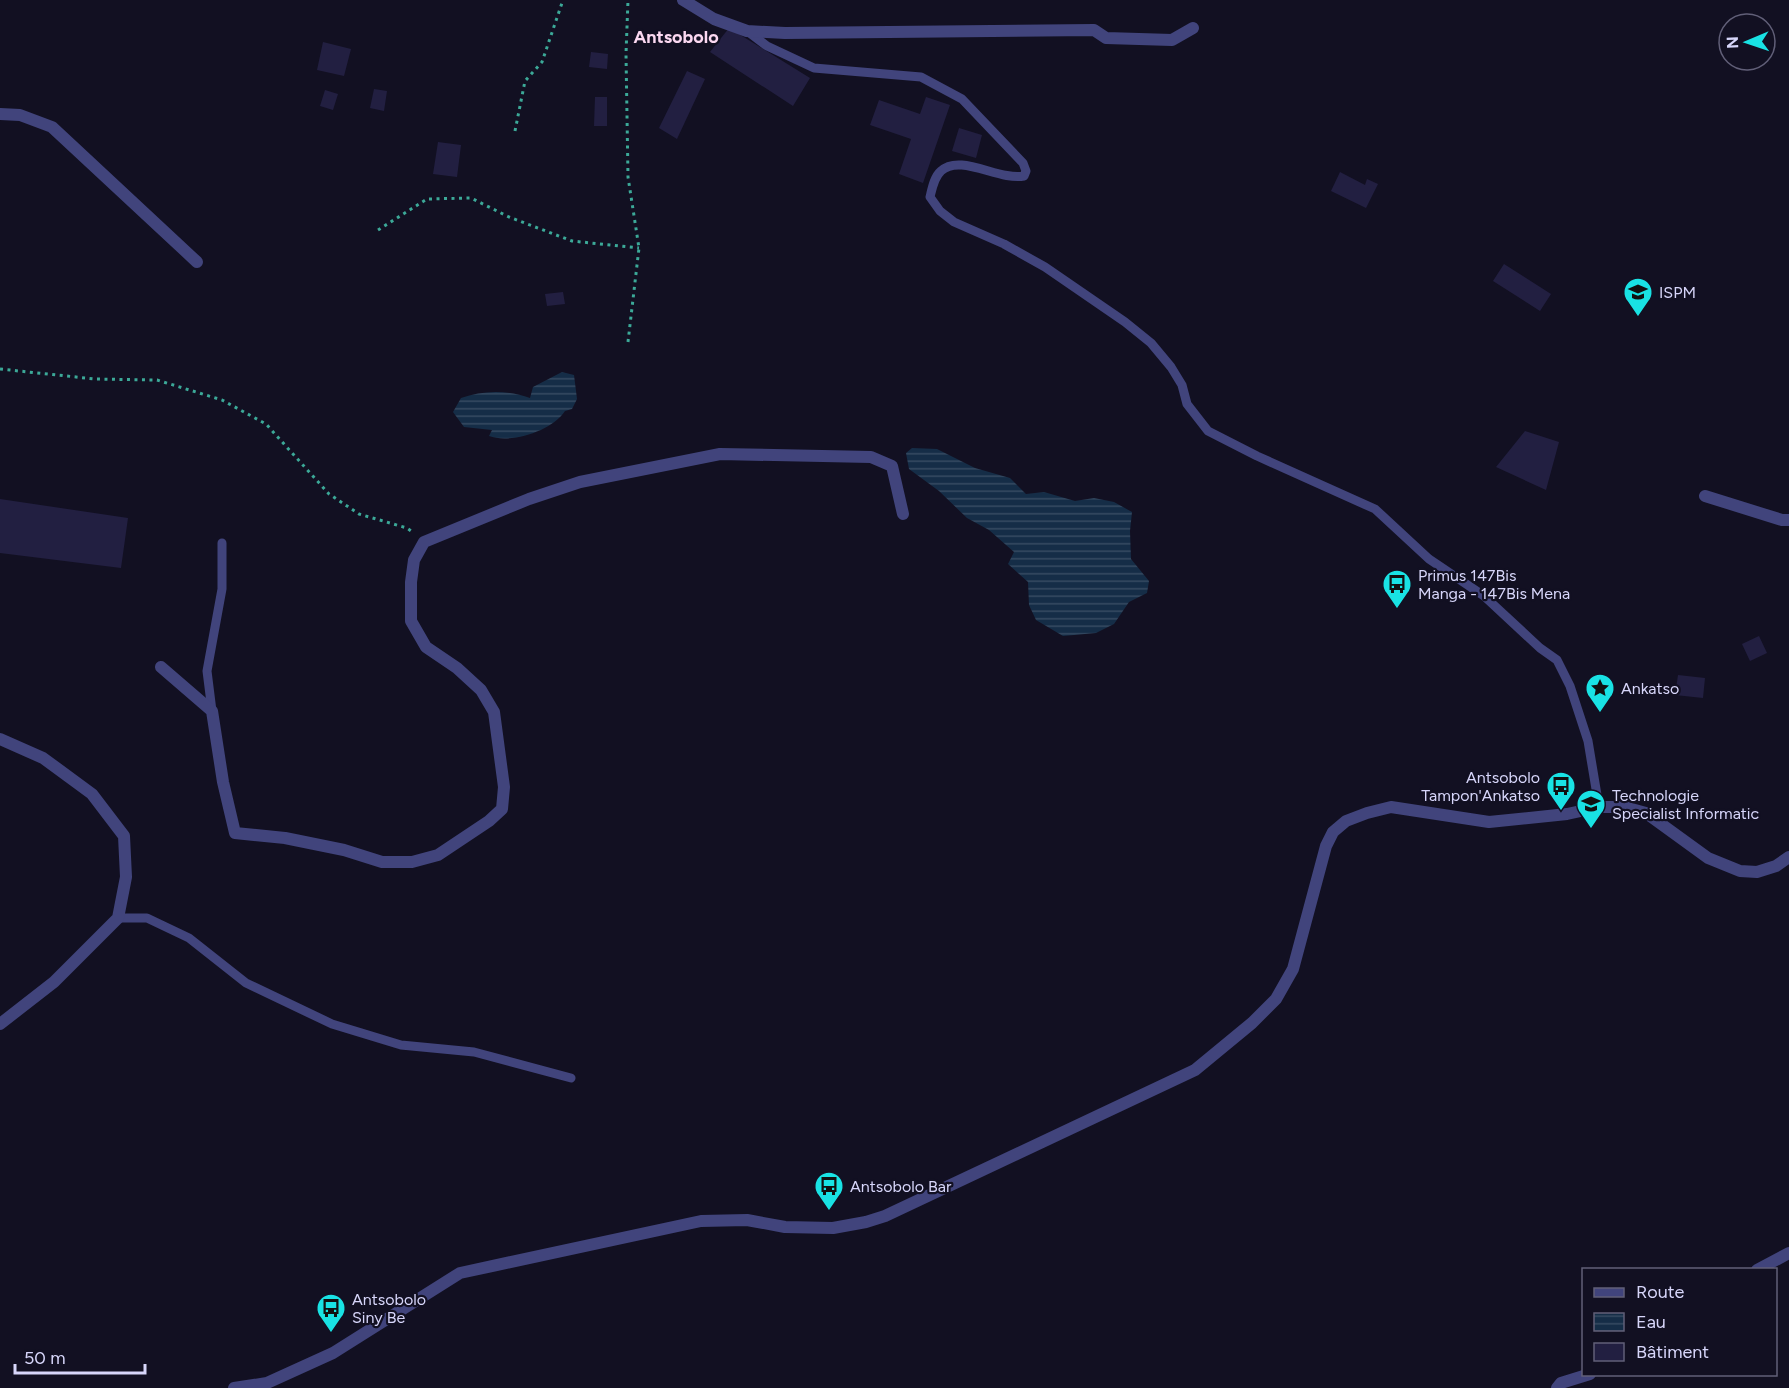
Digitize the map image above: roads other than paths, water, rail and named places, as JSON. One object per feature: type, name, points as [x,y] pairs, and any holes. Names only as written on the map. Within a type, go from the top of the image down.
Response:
[{"type":"street","points":[[683,0],[714,19],[747,31],[785,33],[1094,30],[1106,38],[1172,40],[1193,28]]},
{"type":"street","points":[[0,114],[20,115],[52,127],[197,262]]},
{"type":"street","points":[[161,667],[212,711],[235,833],[285,838],[344,850],[382,862],[412,862],[438,855],[489,821],[502,809],[504,787],[494,712],[481,690],[457,668],[426,647],[411,621],[411,582],[414,560],[424,542],[529,499],[580,482],[720,454],[871,457],[892,466],[903,514]]},
{"type":"street","points":[[1705,496],[1782,520],[1789,520]]},
{"type":"street","points":[[0,739],[43,758],[92,794],[124,836],[126,877],[118,918],[54,982],[0,1024]]},
{"type":"street","points":[[234,1388],[267,1383],[333,1353],[460,1273],[701,1221],[747,1220],[785,1227],[832,1228],[885,1216],[1195,1070],[1252,1023],[1276,999],[1293,969],[1326,846],[1333,832],[1346,821],[1367,813],[1390,807],[1489,822],[1567,814],[1599,807],[1624,807],[1646,813],[1708,858],[1740,871],[1757,872],[1776,866],[1789,857]]},
{"type":"street","points":[[1759,1268],[1789,1252]]},
{"type":"street","points":[[1557,1388],[1561,1383],[1584,1376]]},
{"type":"lane","points":[[747,31],[767,46],[814,68],[921,77],[962,99],[1023,163],[1026,171],[1024,176],[1016,177],[972,166],[952,164],[940,171],[930,197],[940,211],[954,222],[1004,244],[1045,267],[1125,322],[1151,343],[1171,367],[1182,385],[1187,404],[1208,431],[1257,456],[1376,509],[1429,560],[1484,596],[1540,648],[1557,660],[1570,686],[1588,741],[1599,807]]},
{"type":"lane","points":[[212,711],[207,671],[222,589],[222,543]]},
{"type":"lane","points":[[118,918],[147,918],[189,938],[246,983],[332,1024],[401,1046],[474,1052],[571,1078]]},
{"type":"water","points":[[562,372],[574,375],[577,399],[572,409],[565,411],[541,430],[519,437],[498,438],[489,436],[492,430],[464,427],[453,412],[461,398],[487,392],[504,392],[530,398],[533,387]]},
{"type":"water","points":[[912,448],[937,449],[975,468],[1010,478],[1026,494],[1044,492],[1075,501],[1094,498],[1114,502],[1132,512],[1131,559],[1149,581],[1147,593],[1129,602],[1114,624],[1096,633],[1063,636],[1036,620],[1029,605],[1028,582],[1008,564],[1014,552],[989,530],[967,518],[939,491],[909,469],[906,453]]},
{"type":"place","name":"ISPM","points":[[1638,318]]},
{"type":"place","name":"Primus 147Bis Manga - 147Bis Mena","points":[[1397,610]]},
{"type":"place","name":"Ankatso","points":[[1600,714]]},
{"type":"place","name":"Antsobolo Tampon'Ankatso","points":[[1561,812]]},
{"type":"place","name":"Technologie Specialist Informatic","points":[[1591,830]]},
{"type":"place","name":"Antsobolo Bar","points":[[829,1212]]},
{"type":"place","name":"Antsobolo Siny Be","points":[[331,1334]]},
{"type":"district","name":"Antsobolo","points":[[676,37]]}]
